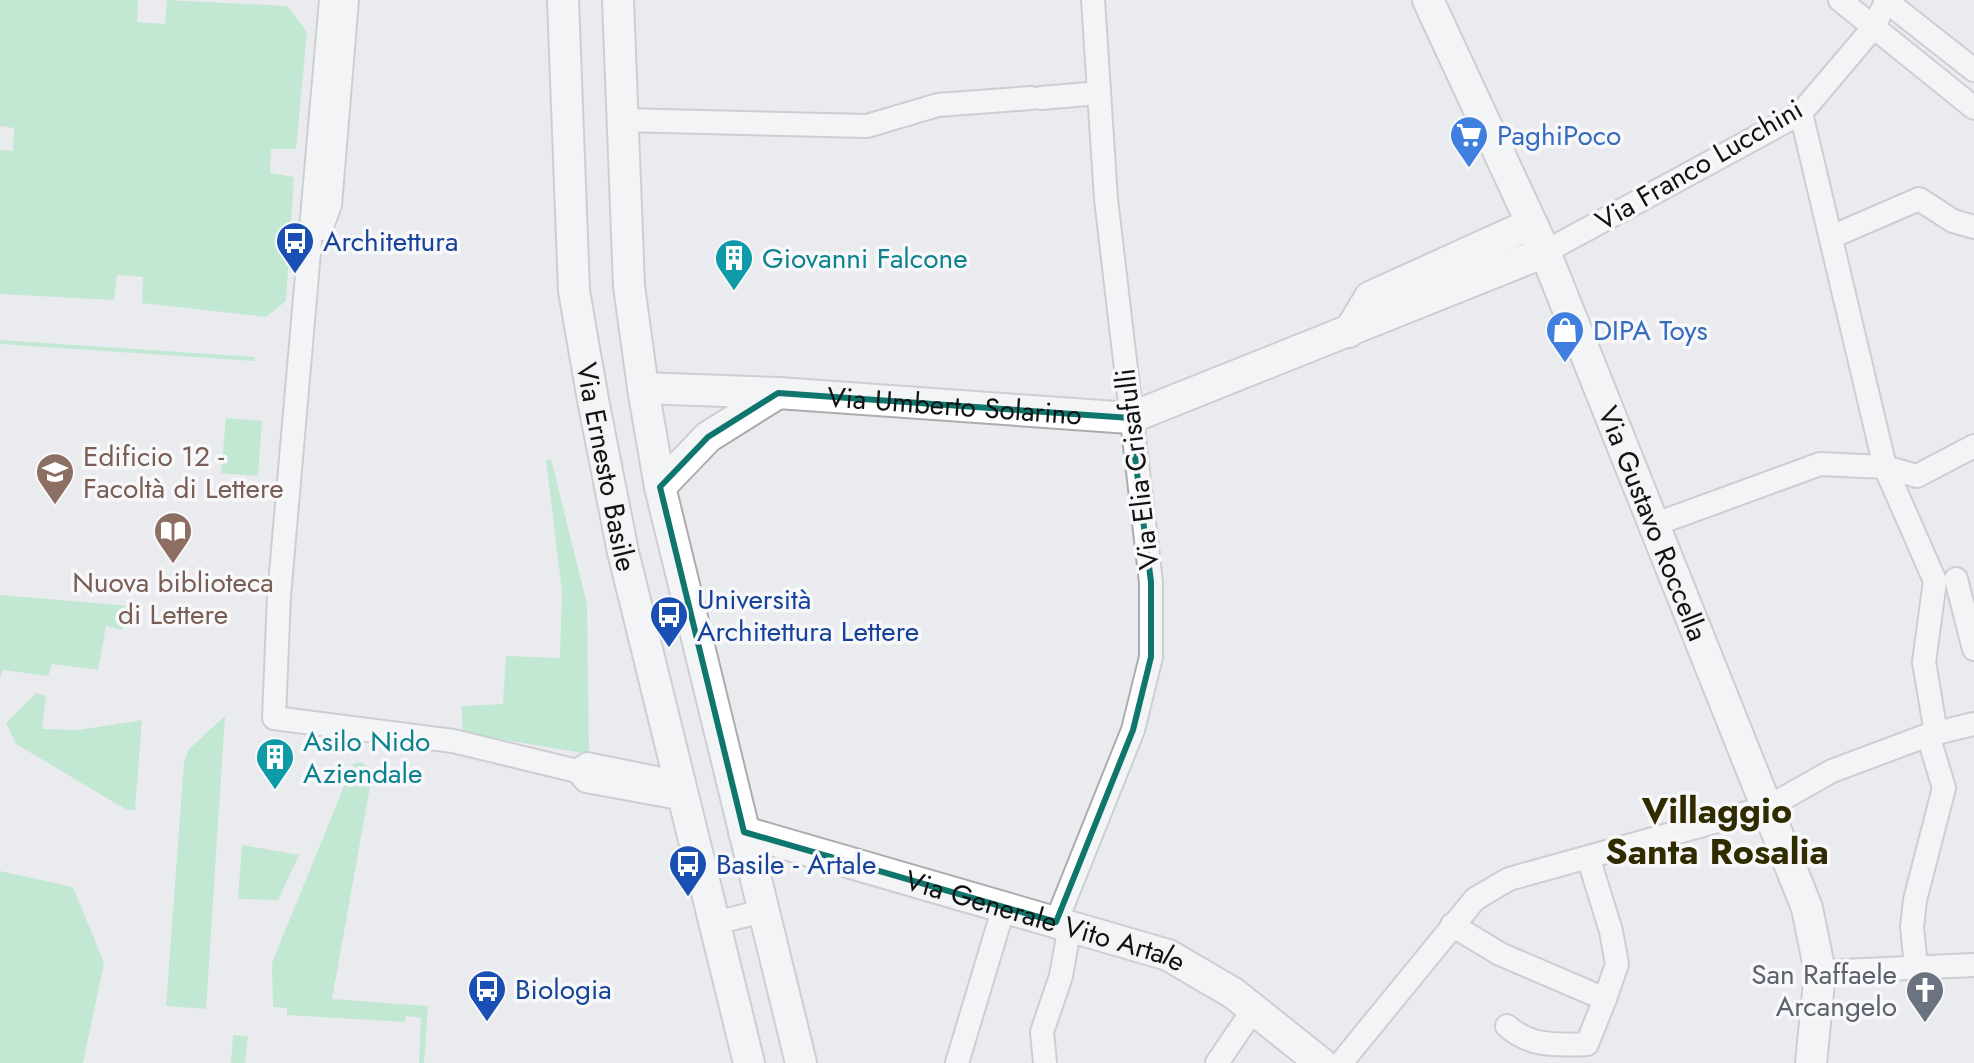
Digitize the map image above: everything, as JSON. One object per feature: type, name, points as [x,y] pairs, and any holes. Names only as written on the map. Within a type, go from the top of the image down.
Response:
[{"type":"street","points":[[331,0],[311,257],[279,596],[274,718],[453,741],[682,791]]},
{"type":"street","points":[[311,257],[330,205],[347,0]]},
{"type":"street","name":"Via Ernesto Basile","points":[[563,0],[574,291],[623,552],[749,1063]]},
{"type":"street","name":"Via Ernesto Basile","points":[[618,0],[629,286],[660,487],[801,1063]]},
{"type":"street","name":"Via Elia Crisafulli","points":[[1045,1063],[1042,1032],[1061,976],[1063,923],[1133,730],[1151,657],[1151,582],[1106,199],[1093,0]]},
{"type":"street","name":"Via Gustavo Roccella","points":[[1428,0],[1545,252],[1807,908],[1820,972],[1811,1063]]},
{"type":"street","points":[[1840,0],[1974,108]]},
{"type":"street","points":[[1886,0],[1974,70]]},
{"type":"street","name":"Via Franco Lucchini","points":[[1545,252],[1801,113],[1873,28],[1886,0]]},
{"type":"street","points":[[622,120],[867,126],[938,105],[1099,93]]},
{"type":"street","points":[[1801,113],[1856,356],[1885,467],[1955,577],[1974,649]]},
{"type":"street","points":[[1831,237],[1919,199],[1953,221],[1974,227]]},
{"type":"street","points":[[1349,332],[1370,297],[1531,224]]},
{"type":"street","points":[[1130,418],[1545,252]]},
{"type":"street","name":"Via Umberto Solarino","points":[[643,388],[778,393],[1130,418]]},
{"type":"street","points":[[660,487],[708,437],[778,393]]},
{"type":"street","points":[[1656,524],[1820,464],[1885,467],[1917,476],[1974,446]]},
{"type":"street","points":[[1916,967],[1912,927],[1915,900],[1944,788],[1932,734],[1924,662],[1955,577]]},
{"type":"street","points":[[1341,1063],[1475,899],[1509,879],[1589,860],[1768,807],[1832,771],[1932,734],[1974,724]]},
{"type":"street","name":"Via Generale Vito Artale","points":[[744,832],[1003,910],[1063,923],[1168,955],[1233,993],[1321,1063]]},
{"type":"street","points":[[1507,1026],[1519,1037],[1551,1046],[1587,1044],[1617,964],[1611,931],[1589,860]]},
{"type":"street","points":[[957,1063],[1003,910]]},
{"type":"street","points":[[715,923],[763,911]]},
{"type":"street","points":[[1452,925],[1500,954],[1605,999]]},
{"type":"street","points":[[1820,972],[1974,965]]},
{"type":"street","points":[[1217,1063],[1253,1010]]},
{"type":"highlighted area","points":[[778,393],[1130,418],[1151,582],[1151,657],[1133,730],[1056,922],[744,832],[660,487],[708,437]]},
{"type":"green space","points":[[0,0],[138,0],[137,22],[165,24],[167,0],[287,6],[307,32],[296,149],[271,149],[270,173],[294,177],[286,301],[266,317],[142,303],[143,277],[117,275],[114,300],[0,294],[0,150],[13,151],[14,128],[0,126]]},
{"type":"green space","points":[[0,340],[255,357],[254,361],[0,344]]},
{"type":"green space","points":[[226,418],[262,421],[258,476],[221,473]]},
{"type":"green space","points":[[551,459],[587,604],[589,754],[463,733],[461,706],[503,704],[506,656],[560,658],[562,592],[546,460]]},
{"type":"green space","points":[[0,595],[142,607],[121,630],[106,626],[98,670],[52,664],[48,676],[3,670],[0,678]]},
{"type":"green space","points":[[36,693],[46,696],[42,729],[79,730],[142,720],[135,810],[127,810],[16,744],[6,723]]},
{"type":"green space","points":[[225,716],[206,1009],[166,1006],[184,762],[189,749]]},
{"type":"green space","points":[[360,762],[373,770],[332,999],[428,1006],[424,1063],[419,1063],[421,1018],[406,1016],[405,1022],[287,1015],[287,1008],[273,1007],[272,963],[353,764]]},
{"type":"green space","points":[[242,845],[299,855],[278,900],[238,899]]},
{"type":"green space","points":[[0,871],[73,887],[104,963],[83,1063],[0,1063]]},
{"type":"green space","points":[[233,1035],[248,1036],[245,1063],[231,1063]]},
{"type":"place","name":"PaghiPoco","points":[[1469,169]]},
{"type":"place","name":"Architettura","points":[[295,275]]},
{"type":"place","name":"Giovanni Falcone","points":[[734,292]]},
{"type":"place","name":"DIPA Toys","points":[[1565,364]]},
{"type":"place","name":"Edificio 12 - Facoltà di Lettere","points":[[55,506]]},
{"type":"place","name":"Nuova biblioteca di Lettere","points":[[173,565]]},
{"type":"place","name":"Università Architettura Lettere","points":[[669,649]]},
{"type":"place","name":"Asilo Nido Aziendale","points":[[275,791]]},
{"type":"place","name":"Basile - Artale","points":[[688,898]]},
{"type":"place","name":"Biologia","points":[[487,1023]]},
{"type":"place","name":"San Raffaele Arcangelo","points":[[1925,1024]]},
{"type":"district","name":"Villaggio Santa Rosalia","points":[[1717,830]]}]
